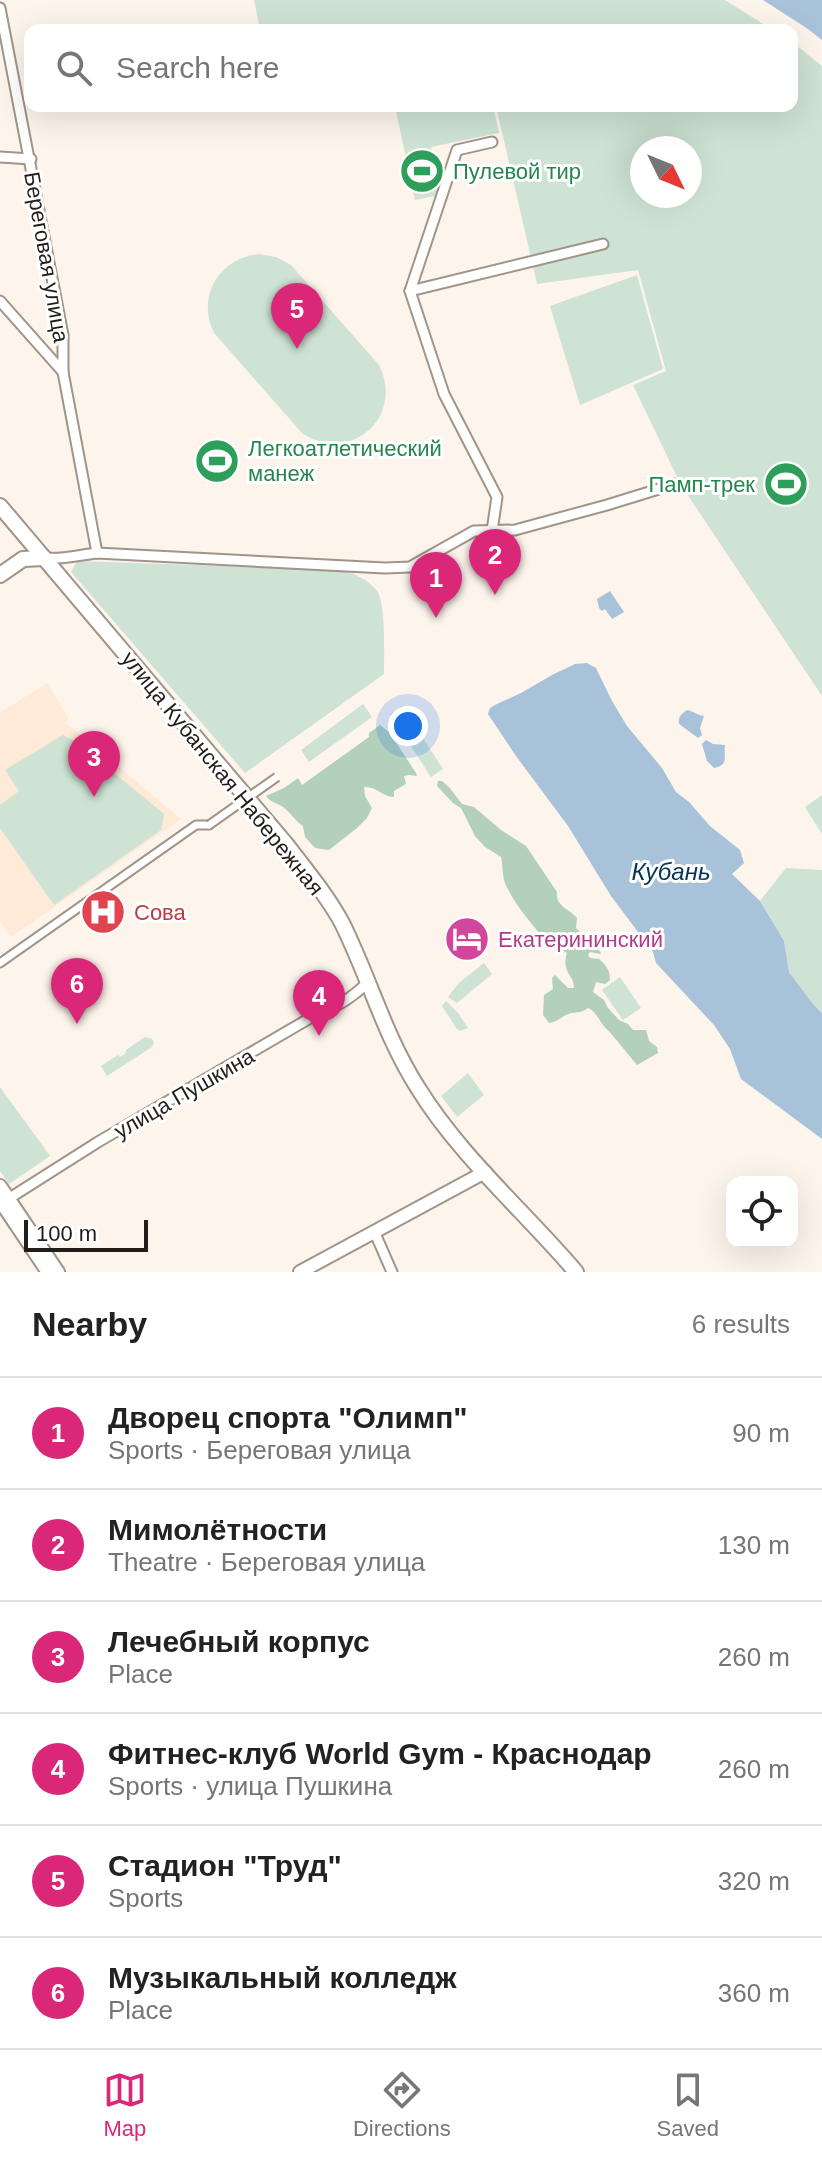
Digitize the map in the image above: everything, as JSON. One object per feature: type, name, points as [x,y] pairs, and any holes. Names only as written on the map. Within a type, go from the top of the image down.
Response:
[{"type":"main road","name":"улица Кубанская Набережная","points":[[0,506],[309,873],[341,921],[392,1041],[416,1085],[448,1130],[576,1272]]},
{"type":"main road","points":[[0,575],[23,559],[44,558]]},
{"type":"main road","points":[[3,1201],[49,1272]]},
{"type":"street","name":"Береговая улица","points":[[0,8],[63,335],[63,372],[97,553]]},
{"type":"street","points":[[492,142],[457,150],[410,291],[444,394],[497,497],[492,531]]},
{"type":"street","points":[[0,157],[31,159]]},
{"type":"street","points":[[410,291],[603,244]]},
{"type":"street","points":[[0,301],[63,372]]},
{"type":"street","points":[[44,558],[59,560],[97,553],[410,567],[474,531],[515,530],[675,484]]},
{"type":"street","points":[[0,963],[196,825],[209,825],[277,777]]},
{"type":"street","name":"улица Пушкина","points":[[3,1201],[98,1142],[347,999],[368,982]]},
{"type":"street","points":[[300,1272],[485,1172]]},
{"type":"street","points":[[0,1186],[3,1201],[58,1272]]},
{"type":"street","points":[[374,1231],[392,1272]]},
{"type":"shaded area","points":[[47,683],[69,719],[65,722],[181,819],[11,937],[0,921],[0,713]]},
{"type":"green space","points":[[254,0],[725,0],[763,24],[259,24]]},
{"type":"green space","points":[[798,47],[822,66],[822,696],[681,485],[633,385],[666,371],[638,270],[537,284],[497,112],[798,112]]},
{"type":"green space","name":"Пулевой тир","points":[[396,112],[494,112],[499,133],[431,147],[440,195],[415,200]]},
{"type":"green space","points":[[259,254],[276,257],[291,265],[379,365],[385,384],[385,402],[379,418],[354,439],[338,443],[320,441],[302,433],[214,333],[208,306],[215,282],[222,271],[233,263]]},
{"type":"green space","points":[[637,275],[663,369],[580,405],[550,306]]},
{"type":"green space","points":[[77,561],[344,570],[370,584],[380,597],[384,674],[245,773],[71,572]]},
{"type":"green space","points":[[363,704],[372,717],[309,762],[301,750]]},
{"type":"green space","points":[[402,706],[443,769],[431,777],[390,714]]},
{"type":"green space","points":[[380,725],[390,733],[417,776],[404,776],[406,784],[394,791],[394,797],[364,787],[372,808],[367,818],[329,850],[315,848],[305,837],[303,826],[266,796],[298,778],[302,785],[369,737],[369,733]]},
{"type":"green space","points":[[63,735],[78,743],[164,814],[161,830],[54,905],[0,828],[0,805],[19,791],[5,770]]},
{"type":"green space","points":[[438,781],[449,787],[462,804],[474,807],[526,846],[557,892],[560,904],[577,918],[576,928],[599,949],[601,954],[590,952],[588,955],[604,963],[610,980],[605,984],[596,982],[593,992],[604,1000],[619,1020],[633,1030],[646,1030],[649,1041],[657,1047],[658,1053],[637,1065],[588,1008],[549,1023],[543,1015],[544,995],[553,989],[552,978],[555,975],[568,988],[574,988],[566,965],[567,953],[551,949],[520,909],[505,883],[501,857],[475,836],[461,808],[437,786]]},
{"type":"green space","points":[[822,795],[822,834],[805,807]]},
{"type":"green space","points":[[786,868],[822,870],[822,1013],[789,972],[784,941],[760,901]]},
{"type":"green space","points":[[484,963],[492,974],[457,1003],[448,997],[459,983]]},
{"type":"green space","points":[[620,977],[641,1008],[623,1020],[602,990]]},
{"type":"green space","points":[[446,1001],[468,1028],[457,1029],[442,1006]]},
{"type":"green space","points":[[145,1037],[152,1039],[152,1047],[107,1076],[101,1066],[125,1054],[126,1050]]},
{"type":"green space","points":[[468,1073],[484,1095],[457,1117],[441,1096]]},
{"type":"green space","points":[[0,1087],[50,1156],[9,1184],[0,1171]]},
{"type":"water","points":[[763,0],[822,0],[822,40],[808,29]]},
{"type":"water","points":[[610,591],[624,612],[612,619],[605,609],[602,611],[599,608],[597,599]]},
{"type":"water","name":"Кубань","points":[[587,663],[596,668],[627,726],[662,768],[676,792],[740,850],[744,863],[732,874],[760,901],[784,941],[789,972],[822,1013],[822,1139],[741,1079],[730,1049],[714,1025],[656,963],[653,952],[611,896],[568,826],[488,714],[490,708],[552,675],[575,664]]},
{"type":"water","points":[[687,710],[704,716],[700,728],[702,735],[698,738],[679,724],[680,716]]},
{"type":"water","points":[[706,740],[725,745],[724,762],[719,767],[714,768],[707,761],[702,744]]},
{"type":"place","name":"Пулевой тир","points":[[422,171]]},
{"type":"place","name":"Стадион \"Труд\"","points":[[297,349]]},
{"type":"place","name":"Легкоатлетический манеж","points":[[217,461]]},
{"type":"place","name":"Памп-трек","points":[[786,484]]},
{"type":"place","name":"Мимолётности","points":[[495,595]]},
{"type":"place","name":"Дворец спорта \"Олимп\"","points":[[436,618]]},
{"type":"place","name":"Лечебный корпус","points":[[94,797]]},
{"type":"place","name":"Сова","points":[[103,912]]},
{"type":"place","name":"Екатерининский","points":[[467,939]]},
{"type":"place","name":"Музыкальный колледж","points":[[77,1024]]},
{"type":"place","name":"Фитнес-клуб World Gym - Краснодар","points":[[319,1036]]}]
